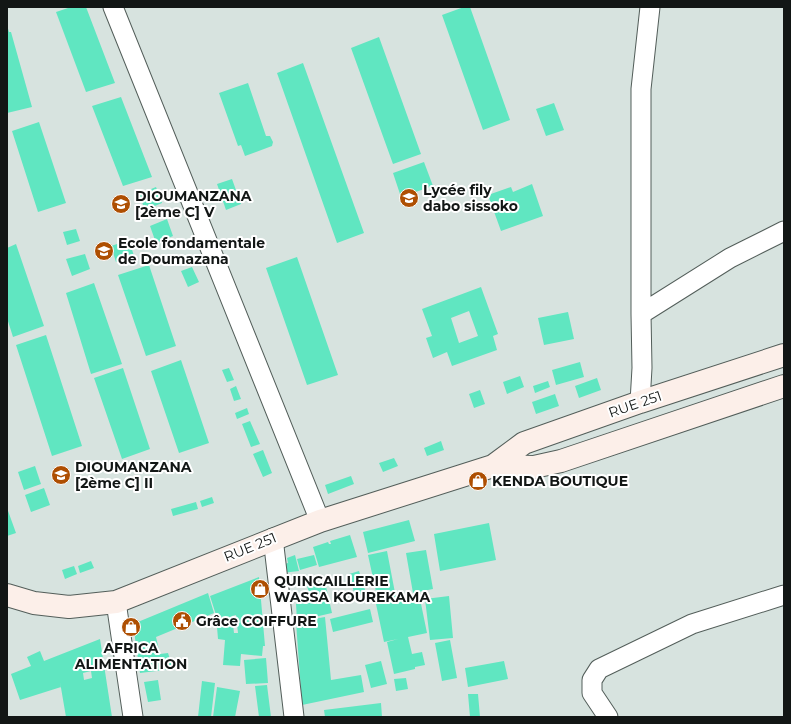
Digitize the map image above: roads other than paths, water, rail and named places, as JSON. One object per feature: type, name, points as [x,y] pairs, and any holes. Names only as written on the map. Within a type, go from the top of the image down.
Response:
[{"type":"main road","name":"RUE 251","points":[[7,595],[34,603],[69,607],[116,602],[273,538],[320,521],[493,466],[524,443],[640,402],[784,355]]},
{"type":"main road","name":"RUE 251","points":[[493,466],[534,467],[560,461],[784,386]]},
{"type":"street","points":[[113,7],[320,521]]},
{"type":"street","points":[[640,402],[641,89],[650,7]]},
{"type":"street","points":[[641,314],[730,258],[784,231]]},
{"type":"street","points":[[273,538],[294,717]]},
{"type":"street","points":[[608,717],[592,693],[592,680],[599,669],[692,624],[784,595]]},
{"type":"street","points":[[116,602],[133,717]]},
{"type":"place","name":"Lycée fily dabo sissoko","points":[[409,198]]},
{"type":"place","name":"DIOUMANZANA [2ème C] V","points":[[121,204]]},
{"type":"place","name":"Ecole fondamentale de Doumazana","points":[[104,251]]},
{"type":"place","name":"DIOUMANZANA [2ème C] II","points":[[61,475]]},
{"type":"place","name":"KENDA BOUTIQUE","points":[[478,481]]},
{"type":"place","name":"QUINCAILLERIE WASSA KOUREKAMA","points":[[260,589]]},
{"type":"place","name":"Grâce COIFFURE","points":[[182,621]]},
{"type":"place","name":"AFRICA ALIMENTATION","points":[[131,627]]}]
